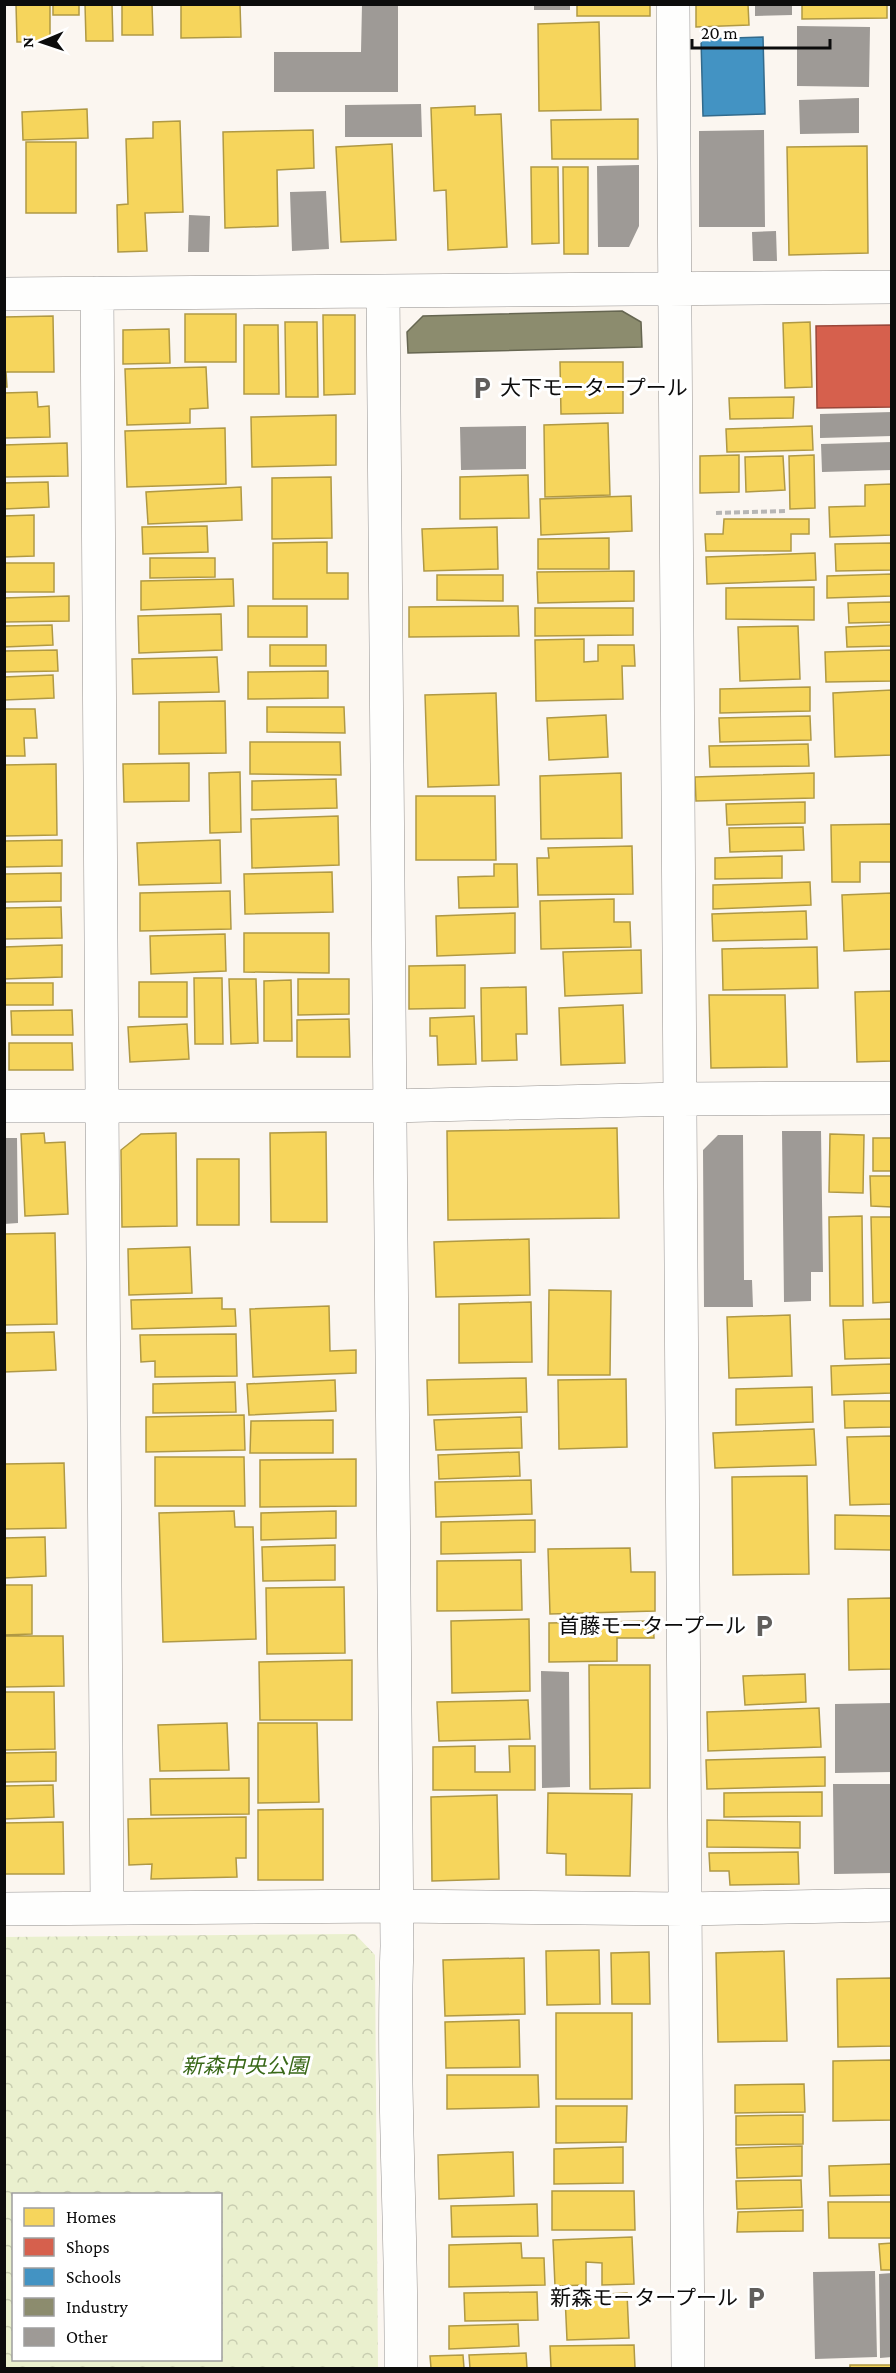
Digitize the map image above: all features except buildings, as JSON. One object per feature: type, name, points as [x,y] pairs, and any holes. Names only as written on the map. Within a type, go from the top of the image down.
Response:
[{"type":"street","points":[[673,4],[687,2368]]},
{"type":"street","points":[[4,294],[891,287]]},
{"type":"street","points":[[383,292],[391,1106],[395,2036],[402,2265],[401,2368]]},
{"type":"street","points":[[98,293],[107,1908]]},
{"type":"street","points":[[4,1106],[102,1104],[391,1106],[680,1099],[891,1098]]},
{"type":"street","points":[[4,1909],[396,1906],[684,1909],[891,1905]]},
{"type":"path","points":[[677,514],[784,511]]},
{"type":"green space","name":"新森中央公園","points":[[355,1934],[375,1955],[378,2368],[5,2368],[5,1937]]},
{"type":"place","name":"大下モータープール","points":[[482,388]]},
{"type":"place","name":"首藤モータープール","points":[[764,1626]]},
{"type":"place","name":"新森モータープール","points":[[756,2298]]}]
